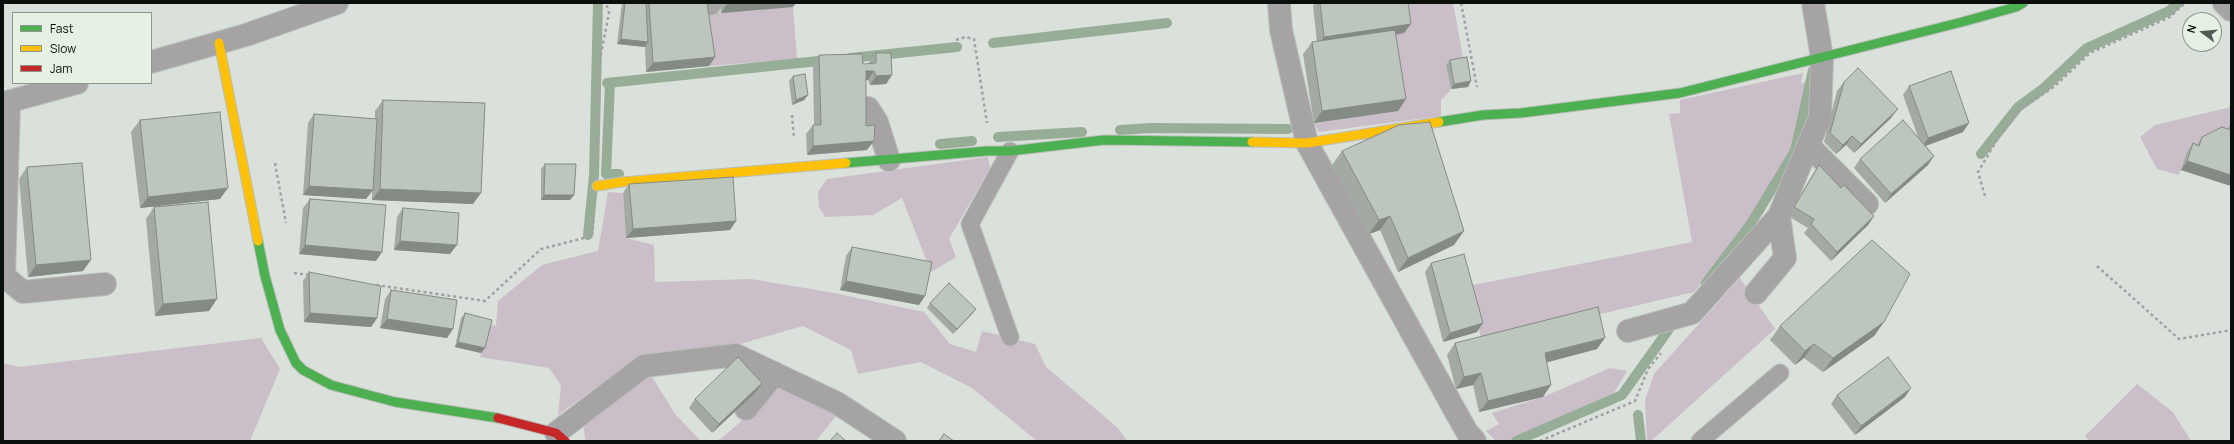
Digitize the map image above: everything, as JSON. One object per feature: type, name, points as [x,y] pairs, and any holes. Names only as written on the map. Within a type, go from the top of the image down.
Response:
[{"type":"street","points":[[152,62],[219,43],[337,3]]},
{"type":"street","points":[[1279,3],[1281,30],[1307,143],[1467,432],[1475,441]]},
{"type":"street","points":[[1628,331],[1692,313],[1779,216],[1820,117],[1822,58],[1813,3]]},
{"type":"street","points":[[596,186],[622,182],[992,151],[1010,151],[1104,140],[1133,139],[1307,143],[1483,115],[1526,112],[1680,93],[2010,9],[2023,3]]},
{"type":"street","points":[[2224,3],[2231,10]]},
{"type":"street","points":[[219,43],[265,276],[280,330],[296,363],[303,370],[331,385],[395,402],[502,419],[561,437],[644,366],[736,355],[837,403],[895,441]]},
{"type":"street","points":[[73,84],[6,103],[4,276],[23,292],[105,284]]},
{"type":"street","points":[[868,108],[877,122],[889,160]]},
{"type":"street","points":[[1808,145],[1867,204]]},
{"type":"street","points":[[1756,293],[1785,258],[1779,216]]},
{"type":"street","points":[[746,409],[775,373]]},
{"type":"lane","points":[[1010,151],[970,224],[1010,337]]},
{"type":"lane","points":[[1700,441],[1780,373]]},
{"type":"path","points":[[370,284],[485,301],[541,249],[592,236],[596,186],[599,64],[609,12],[606,3]]},
{"type":"path","points":[[1461,3],[1483,115]]},
{"type":"path","points":[[1985,196],[1978,172],[1998,138],[2021,109],[2055,86],[2090,53],[2170,17],[2185,3]]},
{"type":"path","points":[[956,40],[965,38],[974,39],[992,151]]},
{"type":"path","points":[[274,162],[287,229]]},
{"type":"path","points":[[293,266],[294,273],[317,277]]},
{"type":"path","points":[[2097,266],[2179,339],[2231,330]]},
{"type":"path","points":[[1540,441],[1635,401],[1648,369],[1662,350]]},
{"type":"shaded area","points":[[1400,3],[1453,3],[1464,62],[1449,92],[1441,100],[1441,116],[1319,132],[1314,123],[1397,111],[1387,42]]},
{"type":"shaded area","points":[[793,7],[797,59],[709,66],[701,14]]},
{"type":"shaded area","points":[[1803,73],[1801,83],[1809,81],[1792,151],[1750,222],[1694,292],[1482,342],[1468,286],[1692,242],[1669,114],[1680,113],[1680,100]]},
{"type":"shaded area","points":[[2231,107],[2231,120],[2224,139],[2181,170],[2179,175],[2157,169],[2140,137],[2155,125]]},
{"type":"shaded area","points":[[988,157],[990,168],[949,239],[956,257],[931,272],[902,198],[873,215],[825,217],[819,207],[818,192],[827,179]]},
{"type":"shaded area","points":[[608,192],[623,193],[626,238],[654,245],[655,282],[751,279],[829,292],[924,312],[950,344],[976,352],[982,331],[1035,344],[1046,367],[1118,428],[1127,441],[1037,441],[972,388],[921,362],[858,374],[851,350],[803,326],[733,346],[641,355],[558,415],[561,385],[549,368],[480,357],[489,324],[496,326],[498,301],[542,265],[598,251]]},
{"type":"shaded area","points":[[1740,278],[1775,329],[1651,441],[1647,441],[1645,400],[1654,374]]},
{"type":"shaded area","points":[[261,338],[280,369],[250,441],[3,441],[3,363],[19,367]]},
{"type":"shaded area","points":[[1610,368],[1627,371],[1614,393],[1507,441],[1496,441],[1486,431],[1499,424],[1492,413],[1543,397]]},
{"type":"shaded area","points":[[651,375],[675,414],[701,441],[587,441],[585,439],[583,419]]},
{"type":"shaded area","points":[[777,383],[836,416],[816,441],[718,441],[751,413]]},
{"type":"shaded area","points":[[2137,384],[2173,412],[2191,441],[2089,441],[2085,436]]},
{"type":"building","points":[[625,3],[646,3],[648,42],[621,39]]},
{"type":"building","points":[[649,3],[707,3],[715,57],[653,63]]},
{"type":"building","points":[[1320,3],[1408,3],[1411,24],[1324,37]]},
{"type":"building","points":[[1395,30],[1406,99],[1322,111],[1312,42]]},
{"type":"building","points":[[876,53],[891,53],[892,75],[876,76],[874,71],[866,71],[866,126],[875,125],[874,141],[813,146],[813,125],[821,125],[819,55],[862,54],[863,64],[876,63]]},
{"type":"building","points":[[1467,57],[1471,81],[1454,84],[1450,60]]},
{"type":"building","points":[[1858,68],[1898,109],[1861,144],[1852,136],[1843,145],[1830,133],[1844,82]]},
{"type":"building","points":[[1951,71],[1969,123],[1928,138],[1909,86]]},
{"type":"building","points":[[805,74],[808,95],[796,100],[793,76]]},
{"type":"building","points":[[383,100],[485,103],[481,193],[380,189]]},
{"type":"building","points":[[220,112],[228,188],[148,197],[140,120]]},
{"type":"building","points":[[314,114],[377,119],[373,190],[309,186]]},
{"type":"building","points":[[1903,120],[1934,156],[1891,194],[1860,159]]},
{"type":"building","points":[[1430,122],[1464,231],[1408,258],[1390,216],[1379,220],[1342,151],[1399,125]]},
{"type":"building","points":[[2222,127],[2231,130],[2231,175],[2187,161],[2193,143],[2199,146],[2202,137]]},
{"type":"building","points":[[82,163],[91,260],[36,265],[27,167]]},
{"type":"building","points":[[545,164],[576,164],[574,195],[544,195]]},
{"type":"building","points":[[1819,165],[1841,188],[1844,185],[1874,216],[1837,252],[1811,224],[1814,219],[1794,207]]},
{"type":"building","points":[[733,177],[736,221],[633,229],[629,184]]},
{"type":"building","points":[[310,199],[386,205],[382,252],[305,245]]},
{"type":"building","points":[[208,202],[217,299],[163,304],[154,207]]},
{"type":"building","points":[[403,208],[459,213],[457,245],[400,241]]},
{"type":"building","points":[[1872,240],[1910,274],[1884,322],[1833,358],[1814,344],[1805,351],[1780,326]]},
{"type":"building","points":[[852,247],[932,262],[925,296],[846,281]]},
{"type":"building","points":[[1464,254],[1483,323],[1450,333],[1431,263]]},
{"type":"building","points":[[309,272],[381,286],[377,318],[310,313]]},
{"type":"building","points":[[949,283],[976,309],[957,329],[930,303]]},
{"type":"building","points":[[391,290],[457,300],[453,329],[387,319]]},
{"type":"building","points":[[1598,307],[1605,338],[1545,353],[1551,385],[1488,401],[1481,373],[1464,377],[1455,343]]},
{"type":"building","points":[[465,313],[492,320],[485,348],[458,342]]},
{"type":"building","points":[[738,357],[762,383],[719,424],[695,399]]},
{"type":"building","points":[[1888,357],[1911,388],[1861,426],[1837,395]]},
{"type":"building","points":[[837,433],[846,441],[830,441]]},
{"type":"building","points":[[944,434],[954,441],[939,441]]},
{"type":"waterway","points":[[588,235],[594,175],[598,3]]},
{"type":"waterway","points":[[1981,154],[2018,107],[2044,88],[2087,48],[2169,11],[2178,3]]},
{"type":"waterway","points":[[993,43],[1167,23]]},
{"type":"waterway","points":[[850,58],[957,47]]},
{"type":"waterway","points":[[607,83],[828,60]]},
{"type":"waterway","points":[[1706,283],[1750,225],[1795,151],[1813,70]]},
{"type":"waterway","points":[[610,83],[606,174],[619,174]]},
{"type":"waterway","points":[[1120,130],[1151,128],[1288,129]]},
{"type":"waterway","points":[[998,137],[1082,132]]},
{"type":"waterway","points":[[940,144],[972,141]]},
{"type":"waterway","points":[[1516,441],[1622,395],[1669,329]]},
{"type":"waterway","points":[[1638,415],[1641,441]]},
{"type":"traffic: fast","points":[[1439,122],[1483,115],[1521,113],[1680,93],[1962,22],[2016,7],[2023,3]]},
{"type":"traffic: fast","points":[[846,163],[987,151],[1010,151],[1104,140],[1252,142]]},
{"type":"traffic: fast","points":[[258,241],[265,276],[280,330],[296,363],[303,370],[331,385],[395,402],[498,418]]},
{"type":"traffic: slow","points":[[219,43],[258,241]]},
{"type":"traffic: slow","points":[[1252,142],[1307,143],[1439,122]]},
{"type":"traffic: slow","points":[[597,186],[622,182],[846,163]]},
{"type":"traffic: jam","points":[[498,418],[556,433],[565,441]]}]
